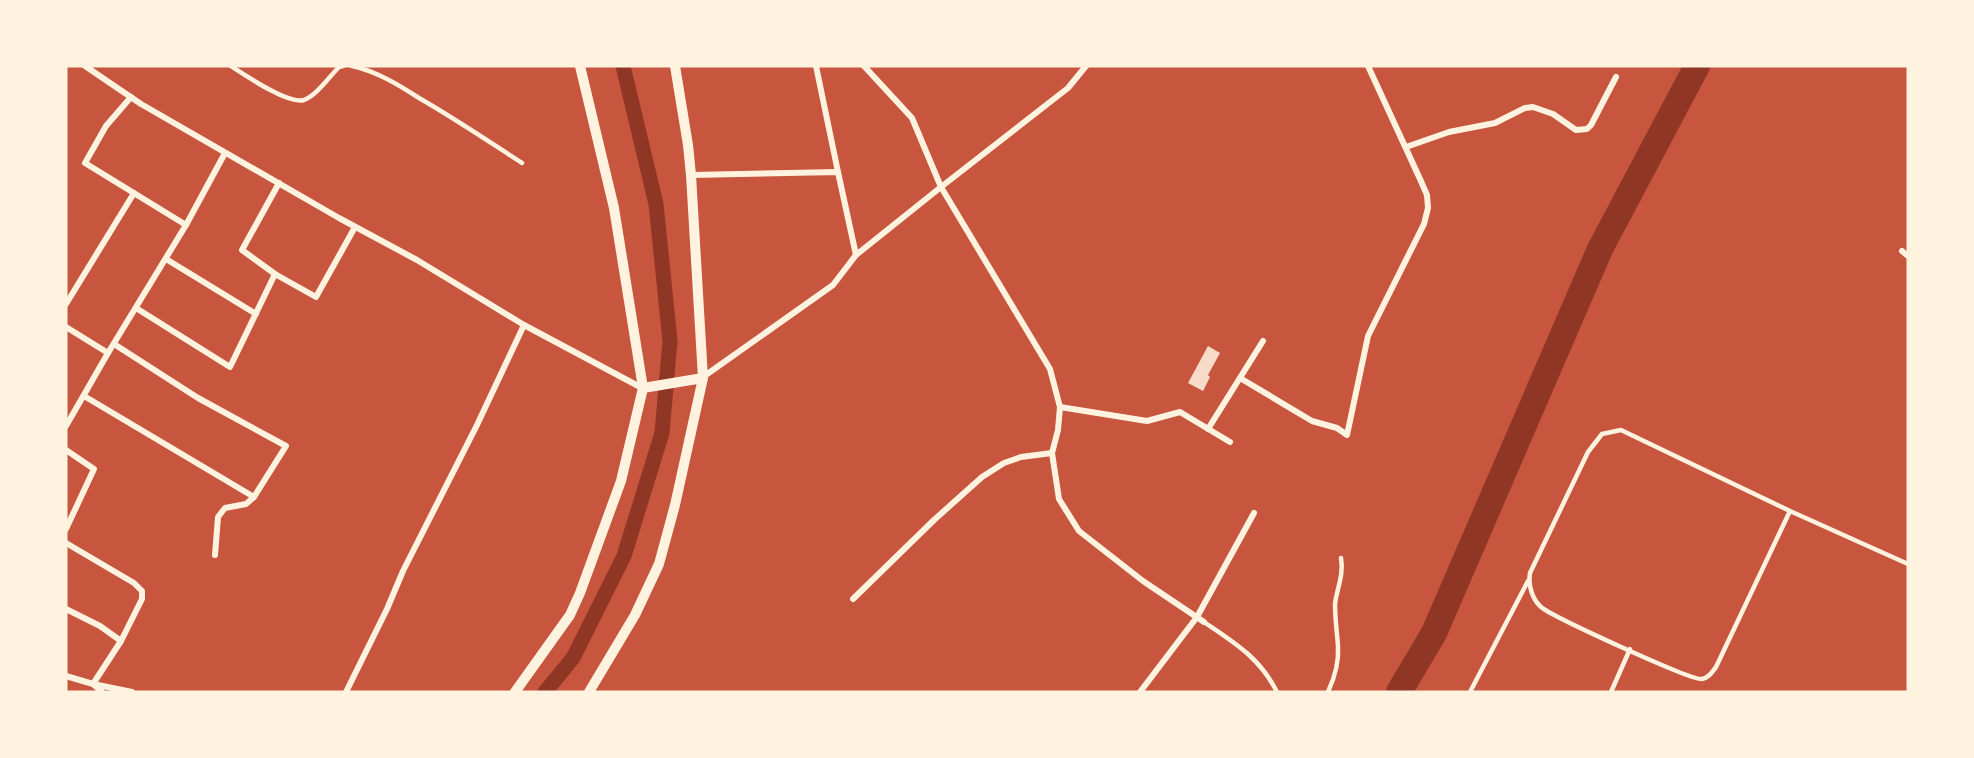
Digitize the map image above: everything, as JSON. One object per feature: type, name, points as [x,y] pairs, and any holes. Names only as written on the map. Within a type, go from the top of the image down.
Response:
[{"type":"street","points":[[85,66],[131,97],[225,153],[417,260],[524,325],[643,388],[703,378],[833,285],[856,255],[1052,102],[1068,88],[1080,69],[1086,66]]},
{"type":"street","points":[[515,692],[570,615],[580,593],[621,481],[643,388],[614,208],[580,66]]},
{"type":"street","points":[[589,692],[634,615],[659,564],[675,506],[703,378],[691,175],[675,66]]},
{"type":"street","points":[[816,66],[856,255]]},
{"type":"street","points":[[864,66],[912,118],[941,187],[1050,369],[1060,407],[1058,430],[1052,453],[1059,499],[1079,531],[1143,581],[1204,622]]},
{"type":"street","points":[[1240,378],[1312,421],[1337,428],[1347,435],[1368,336],[1414,246],[1428,208],[1427,195],[1368,66]]},
{"type":"street","points":[[1406,147],[1449,132],[1495,123],[1525,108],[1533,107],[1553,114],[1576,130],[1587,129],[1592,125],[1616,77]]},
{"type":"street","points":[[131,97],[106,126],[85,163],[186,225]]},
{"type":"street","points":[[66,426],[186,225],[225,153]]},
{"type":"street","points":[[691,175],[838,172]]},
{"type":"street","points":[[279,183],[242,250],[275,274],[316,297],[355,227]]},
{"type":"street","points":[[66,304],[134,193]]},
{"type":"street","points":[[1902,251],[1908,256]]},
{"type":"street","points":[[166,259],[255,314]]},
{"type":"street","points":[[136,308],[230,367],[275,274]]},
{"type":"street","points":[[346,692],[524,325]]},
{"type":"street","points":[[66,327],[108,353]]},
{"type":"street","points":[[1208,429],[1263,341]]},
{"type":"street","points":[[114,344],[198,398],[286,446],[254,497],[246,504],[225,508],[218,517],[215,555]]},
{"type":"street","points":[[84,396],[254,497]]},
{"type":"street","points":[[1060,407],[1147,421],[1180,412],[1230,442]]},
{"type":"street","points":[[66,450],[94,469],[66,529]]},
{"type":"street","points":[[853,599],[982,477],[1004,463],[1021,457],[1052,453]]},
{"type":"street","points":[[1140,692],[1197,617],[1254,513]]},
{"type":"street","points":[[66,543],[135,583],[142,591],[142,599],[120,641],[93,684]]},
{"type":"street","points":[[66,609],[100,626],[120,641]]},
{"type":"street","points":[[66,676],[132,692]]},
{"type":"street","points":[[93,684],[102,692]]},
{"type":"lane","points":[[231,66],[259,85],[294,100],[303,100],[312,95],[339,67],[343,66]]},
{"type":"lane","points":[[352,66],[398,85],[461,122],[522,163]]},
{"type":"lane","points":[[1470,692],[1528,581],[1588,453],[1602,434],[1611,431],[1621,430],[1630,433],[1790,511],[1908,564]]},
{"type":"lane","points":[[1528,581],[1540,606],[1560,618],[1677,672],[1702,679],[1709,676],[1716,667],[1790,511]]},
{"type":"lane","points":[[1328,692],[1338,649],[1335,608],[1342,575],[1341,558]]},
{"type":"lane","points":[[1204,622],[1244,649],[1269,676],[1277,692]]},
{"type":"lane","points":[[1611,692],[1630,650]]},
{"type":"building","points":[[1208,346],[1220,353],[1208,375],[1210,377],[1203,391],[1188,383]]},
{"type":"waterway","points":[[545,692],[573,658],[624,556],[662,433],[670,341],[656,204],[623,66]]},
{"type":"waterway","points":[[1399,692],[1434,633],[1600,249],[1697,66]]}]
